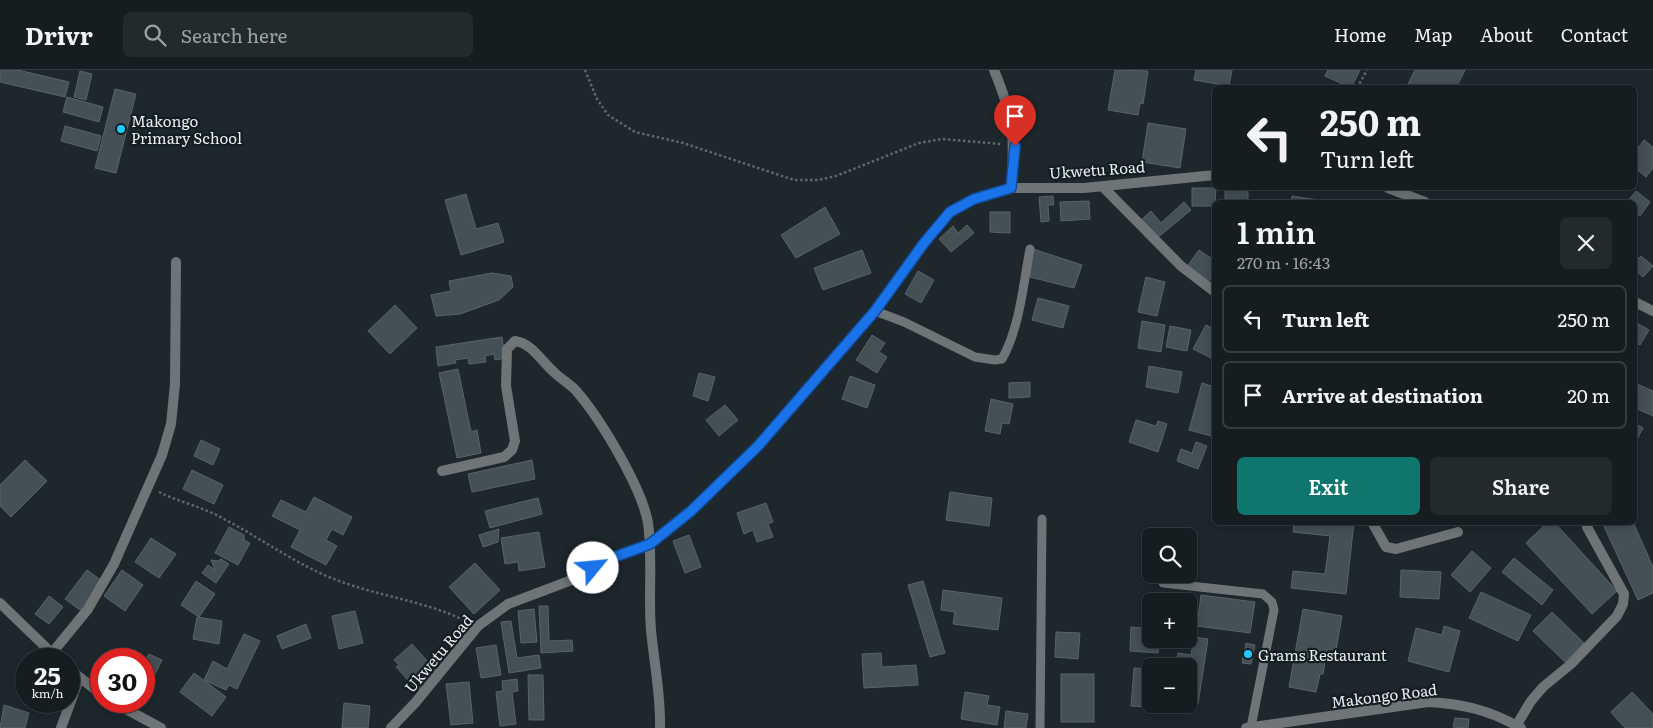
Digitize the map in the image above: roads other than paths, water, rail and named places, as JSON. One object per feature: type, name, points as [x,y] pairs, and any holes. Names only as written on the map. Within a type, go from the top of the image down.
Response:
[{"type":"street","points":[[994,70],[1006,100],[1015,146],[1011,188]]},
{"type":"street","name":"Ukwetu Road","points":[[390,728],[415,703],[478,626],[508,604],[577,578],[609,559],[650,544],[691,511],[758,446],[875,311],[924,243],[950,212],[974,199],[1011,188],[1102,186],[1212,175]]},
{"type":"street","points":[[1102,186],[1181,266],[1212,290]]},
{"type":"street","points":[[1393,190],[1420,200]]},
{"type":"street","points":[[60,648],[88,608],[114,564],[162,455],[171,424],[175,384],[176,262]]},
{"type":"street","points":[[1637,303],[1653,311]]},
{"type":"street","points":[[442,471],[504,457],[512,450],[514,441],[506,386],[507,349],[515,340],[523,342],[576,391],[594,413],[637,491],[648,522],[651,631],[661,700],[660,728]]},
{"type":"street","points":[[1374,525],[1386,548],[1396,549],[1458,532]]},
{"type":"street","points":[[1518,727],[1530,701],[1617,616],[1623,604],[1624,594],[1587,527]]},
{"type":"street","points":[[0,603],[47,648]]},
{"type":"street","points":[[80,679],[90,686]]},
{"type":"street","name":"Makongo Road","points":[[1246,728],[1282,726],[1428,702],[1457,703],[1481,709],[1518,727]]},
{"type":"street","points":[[61,728],[67,713]]},
{"type":"street","points":[[133,713],[161,728]]},
{"type":"lane","points":[[875,311],[904,322],[975,357],[995,360],[1002,359],[1009,345],[1016,321],[1030,249]]},
{"type":"lane","points":[[1040,728],[1042,519]]},
{"type":"lane","points":[[1163,583],[1263,594],[1272,602],[1274,610],[1251,727]]},
{"type":"place","name":"Makongo Primary School","points":[[121,129]]},
{"type":"place","name":"Grams Restaurant","points":[[1248,654]]}]
